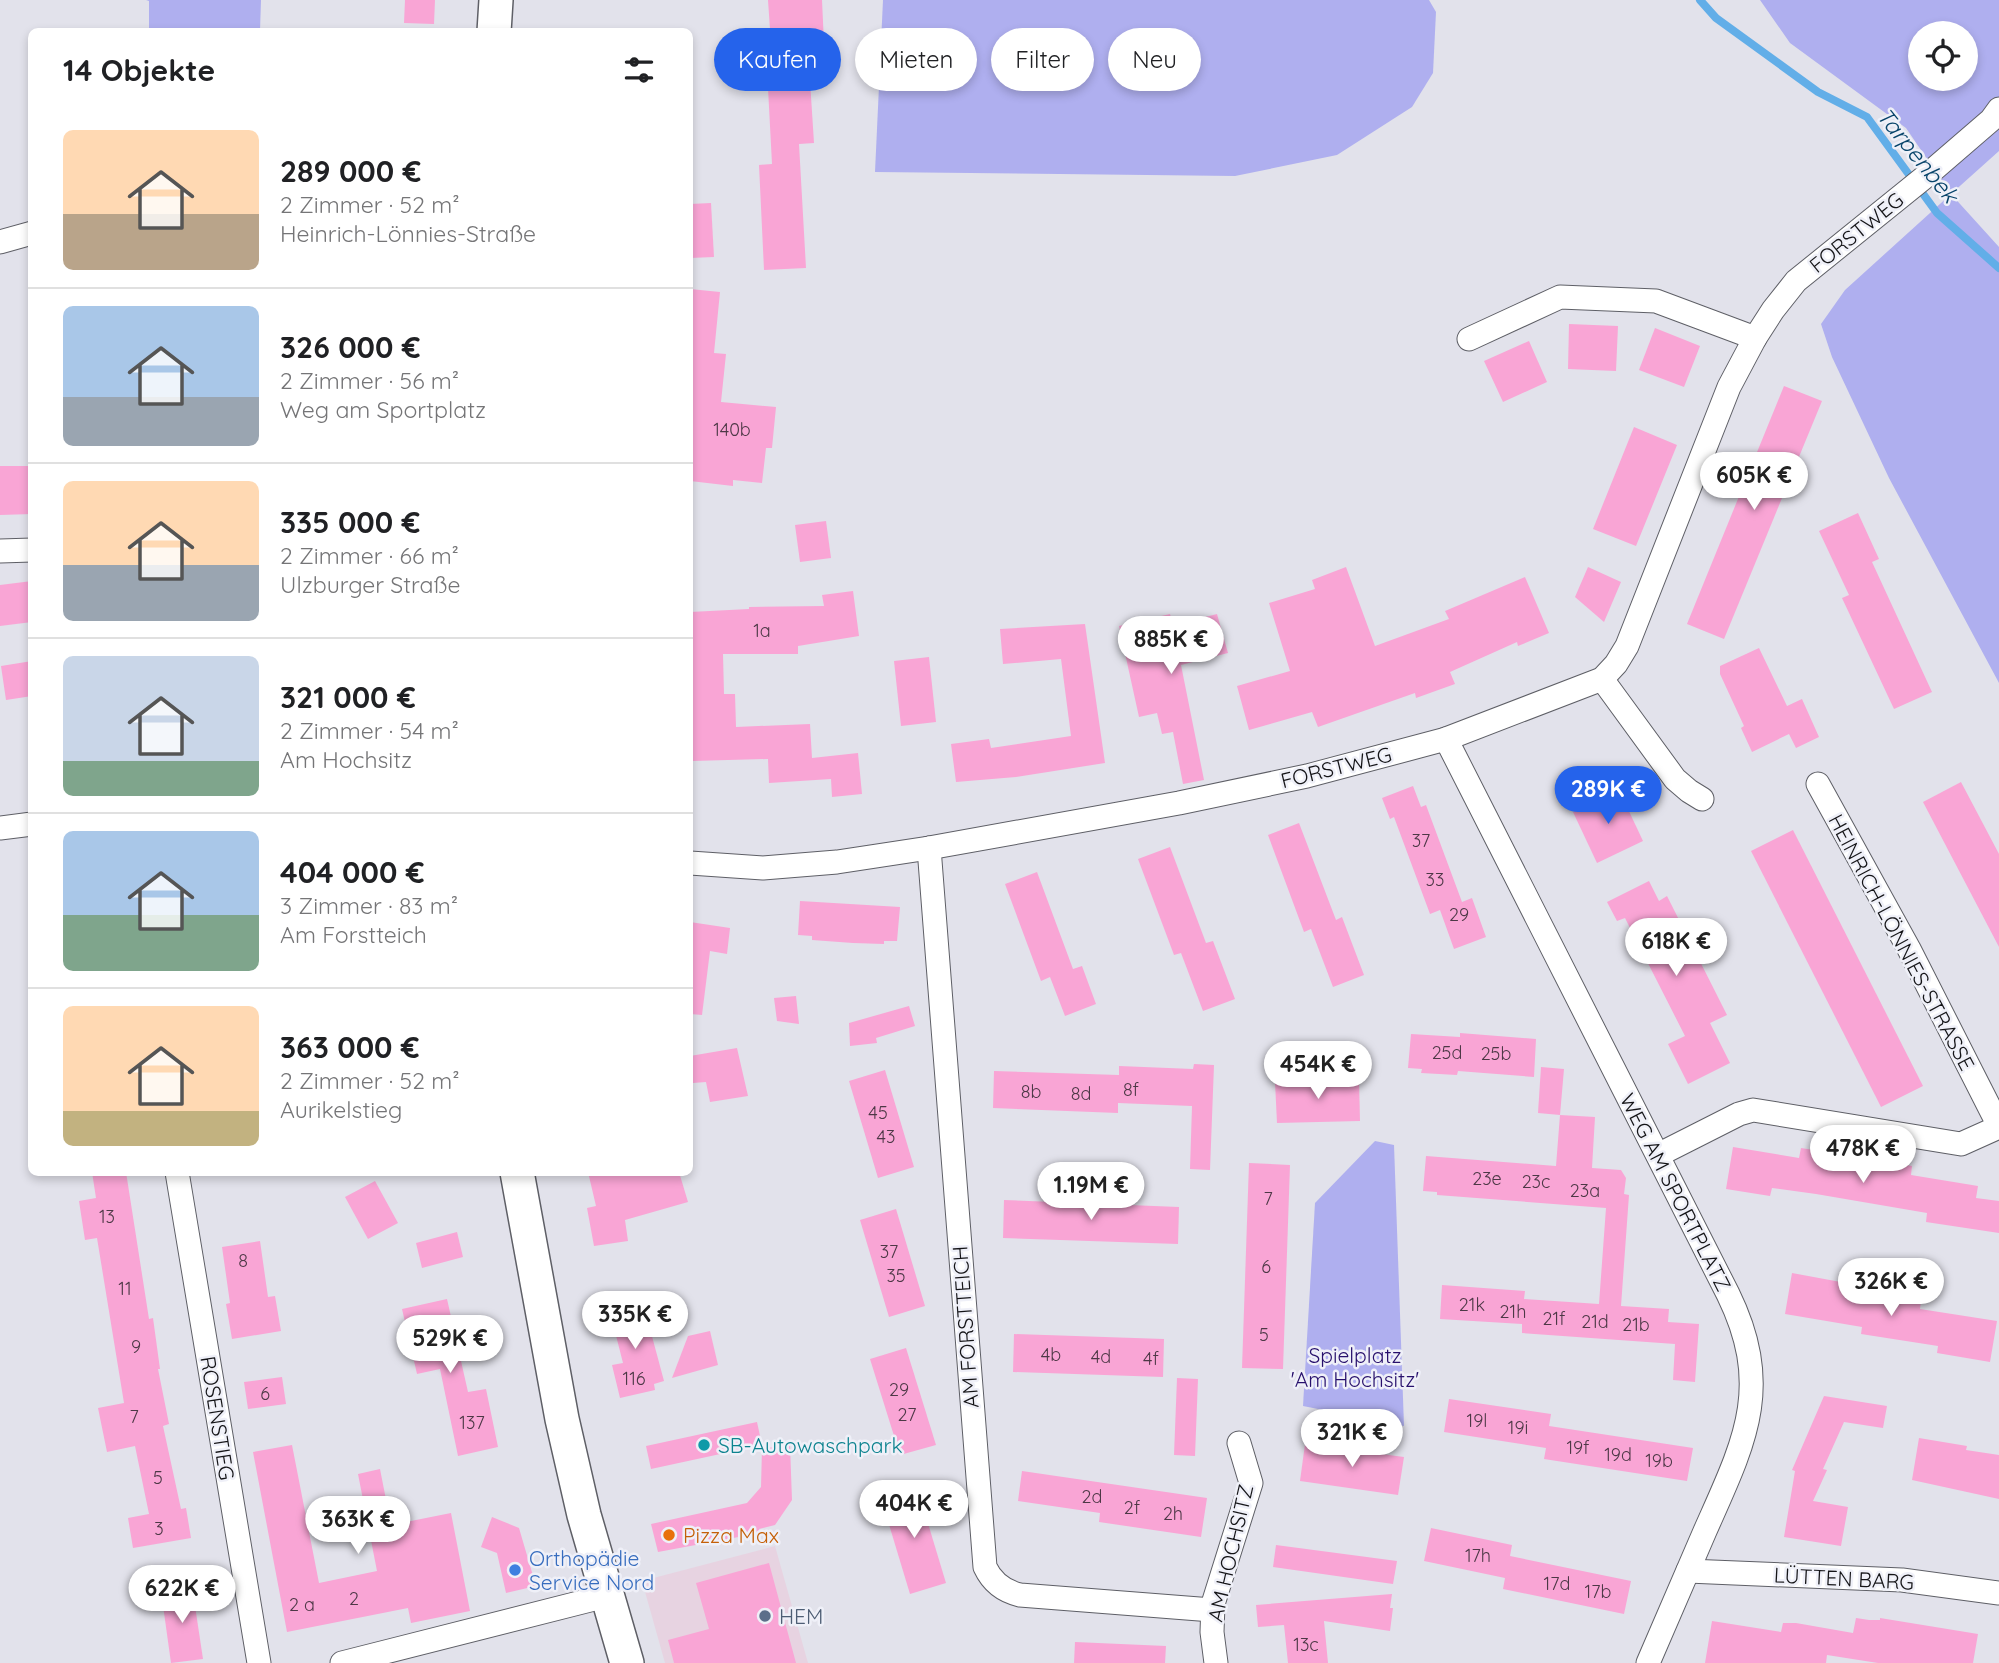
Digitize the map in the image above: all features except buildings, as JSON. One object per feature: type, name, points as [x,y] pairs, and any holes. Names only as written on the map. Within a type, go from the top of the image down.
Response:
[{"type":"main road","points":[[494,28],[496,0]]},
{"type":"main road","points":[[518,1176],[562,1419],[584,1515],[626,1663]]},
{"type":"street","name":"FORSTWEG","points":[[693,863],[763,868],[837,862],[1192,801],[1307,776],[1446,739],[1602,679],[1616,664],[1627,646],[1729,387],[1773,310],[1796,281],[1926,176],[1991,120],[1999,109]]},
{"type":"street","points":[[0,242],[28,234]]},
{"type":"street","points":[[1469,340],[1560,297],[1656,301],[1755,338]]},
{"type":"street","points":[[0,551],[28,550]]},
{"type":"street","points":[[1602,679],[1675,779],[1702,799]]},
{"type":"street","name":"WEG AM SPORTPLATZ","points":[[1446,739],[1736,1311],[1747,1342],[1752,1375],[1751,1408],[1744,1440],[1648,1663]]},
{"type":"street","name":"HEINRICH-LÖNNIES-STRASSE","points":[[1658,1155],[1748,1111],[1961,1144],[1999,1126],[1992,1097],[1818,784]]},
{"type":"street","points":[[0,828],[28,824]]},
{"type":"street","name":"AM FORSTTEICH","points":[[929,848],[985,1567],[997,1584],[1020,1595],[1212,1610]]},
{"type":"street","name":"ROSENSTIEG","points":[[178,1176],[259,1663]]},
{"type":"street","name":"AM HOCHSITZ","points":[[1216,1663],[1212,1610],[1251,1483],[1239,1443]]},
{"type":"street","name":"LÜTTEN BARG","points":[[1688,1570],[1892,1579],[1999,1593]]},
{"type":"street","points":[[342,1663],[606,1595]]},
{"type":"shaded area","points":[[775,1546],[808,1663],[665,1663],[642,1581]]},
{"type":"green space","points":[[146,0],[261,0],[260,28],[149,28],[149,1]]},
{"type":"green space","points":[[883,0],[1429,0],[1436,12],[1433,73],[1412,107],[1337,155],[1235,176],[875,172],[879,91],[977,91],[977,28],[882,28]]},
{"type":"green space","points":[[1760,0],[1999,0],[1999,151],[1951,194],[1906,128],[1790,43]]},
{"type":"green space","points":[[1951,194],[1999,247],[1999,683],[1889,478],[1832,357],[1821,324],[1845,290]]},
{"type":"green space","name":"Spielplatz 'Am Hochsitz'","points":[[1375,1141],[1394,1145],[1404,1426],[1303,1406],[1315,1203]]},
{"type":"waterway","name":"Tarpenbek","points":[[1700,0],[1716,18],[1818,92],[1867,117],[1937,213],[1999,268]]},
{"type":"place","name":"SB-Autowaschpark","points":[[704,1445]]},
{"type":"place","name":"Pizza Max","points":[[669,1535]]},
{"type":"place","name":"Orthopädie Service Nord","points":[[515,1570]]},
{"type":"place","name":"HEM","points":[[765,1616]]}]
